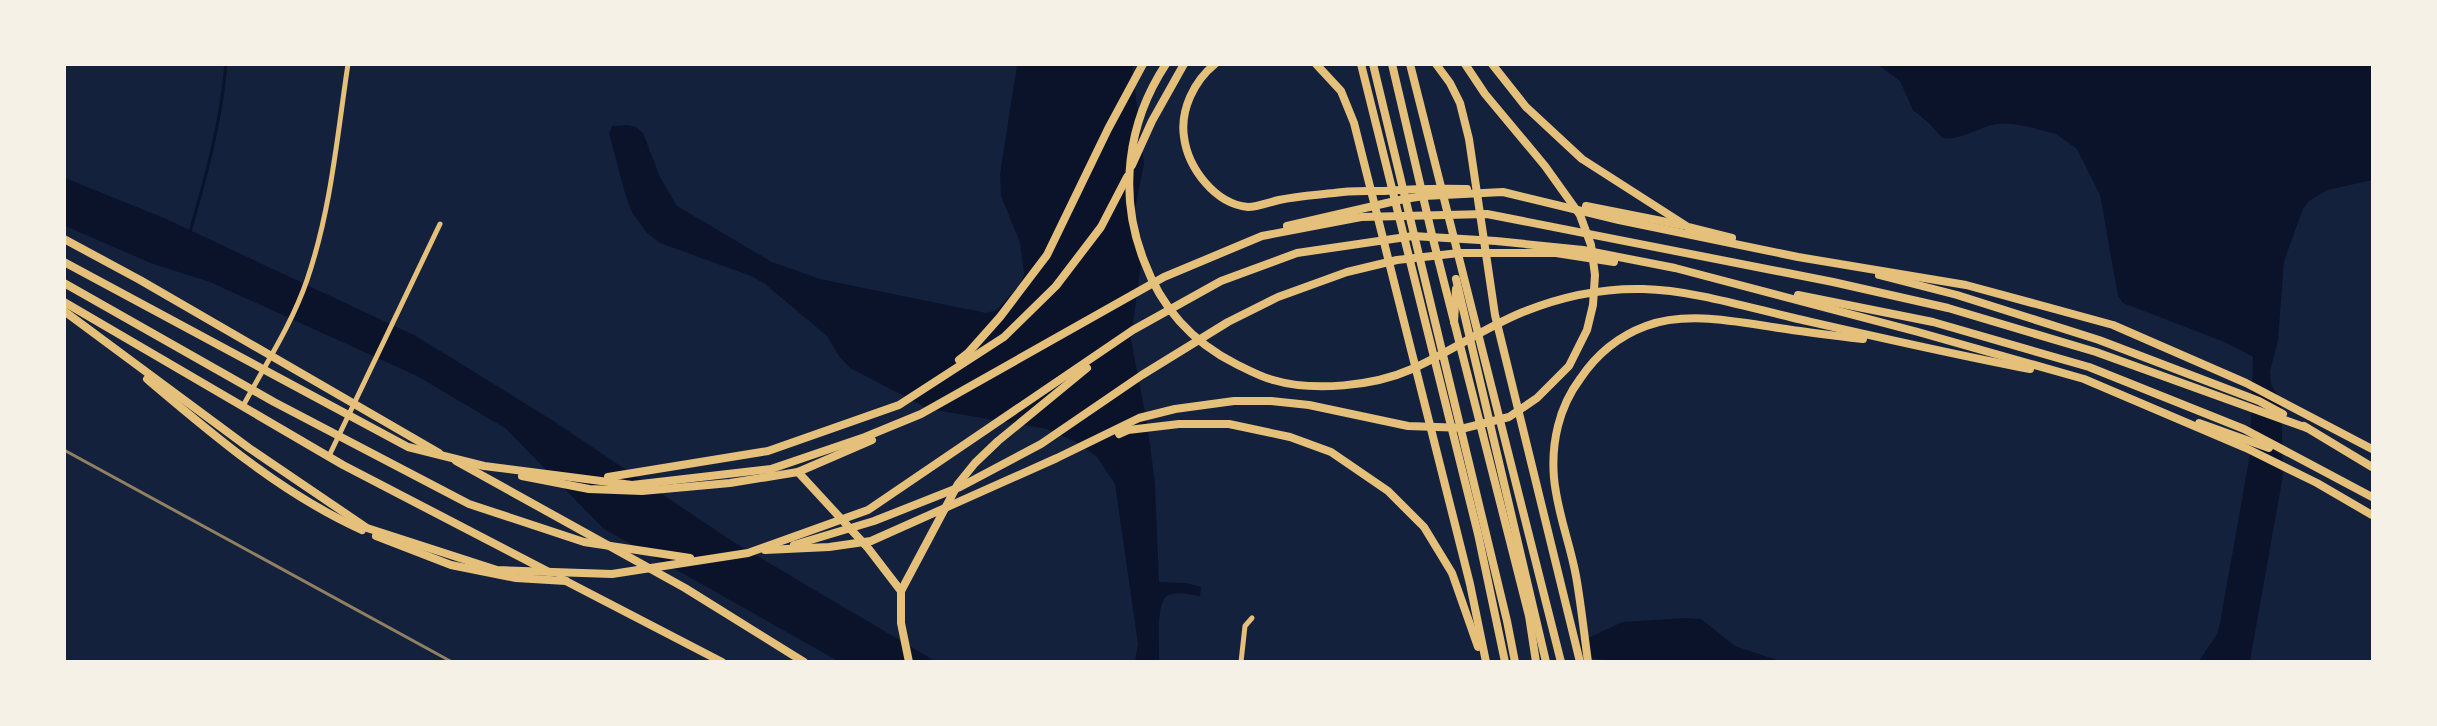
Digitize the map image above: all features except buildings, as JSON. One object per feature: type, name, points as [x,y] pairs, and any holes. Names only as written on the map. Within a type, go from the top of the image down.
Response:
[{"type":"main road","points":[[899,405],[968,353],[1000,317],[1047,255],[1108,129],[1143,64]]},
{"type":"main road","points":[[1166,64],[1154,83],[1138,122],[1130,157],[1128,191],[1130,216],[1140,252],[1162,300],[1185,328],[1214,353],[1274,381],[1320,386],[1363,384],[1411,370],[1519,314],[1557,299],[1602,292],[1644,289],[1706,297],[1910,345],[2082,379],[2295,458]]},
{"type":"main road","points":[[597,479],[768,451],[899,405],[1004,337],[1056,285],[1101,227],[1152,121],[1184,64]]},
{"type":"main road","points":[[1215,64],[1203,74],[1193,90],[1185,111],[1183,136],[1190,160],[1203,180],[1223,199],[1248,207],[1282,199],[1340,192],[1428,188],[1498,190],[1688,226],[1957,295],[2099,340],[2259,401],[2373,467]]},
{"type":"main road","points":[[1316,64],[1341,91],[1354,123],[1470,584],[1485,662]]},
{"type":"main road","points":[[1361,64],[1478,534],[1505,662]]},
{"type":"main road","points":[[1373,64],[1515,662]]},
{"type":"main road","points":[[1392,64],[1432,236],[1529,616],[1536,662]]},
{"type":"main road","points":[[1410,64],[1561,662]]},
{"type":"main road","points":[[1436,64],[1460,103],[1469,139],[1494,315],[1580,662]]},
{"type":"main road","points":[[64,283],[274,402],[469,504],[584,542],[683,558],[782,548],[829,547],[871,541],[1057,458],[1139,418],[1175,409],[1222,403],[1271,401],[1310,405],[1408,426],[1465,428],[1509,417],[1537,398],[1569,366],[1587,330],[1593,305],[1594,275],[1591,245],[1580,215],[1545,166],[1485,94],[1465,64]]},
{"type":"main road","points":[[1492,64],[1526,107],[1582,159],[1688,226]]},
{"type":"main road","points":[[465,466],[589,489],[642,491],[730,483],[798,472],[934,414],[1162,276],[1253,235],[1404,199],[1503,192],[1620,220],[1786,255],[1966,285],[2113,325],[2246,383],[2373,449]]},
{"type":"main road","points":[[64,262],[408,447],[484,466],[631,483],[771,469],[865,437],[921,414],[1164,277],[1262,236],[1361,217],[1487,214],[1844,284],[1948,308],[2096,352],[2307,428]]},
{"type":"main road","points":[[64,312],[249,448],[367,528],[497,570],[612,574],[748,553],[868,510],[1133,330],[1221,281],[1297,253],[1413,236],[1496,241],[1583,250],[1675,268],[1918,332],[2084,379],[2246,448],[2286,467],[2373,515]]},
{"type":"main road","points":[[64,239],[140,280],[420,444],[465,466],[685,588],[804,662]]},
{"type":"main road","points":[[1454,322],[1456,279],[1470,259],[1496,241]]},
{"type":"main road","points":[[782,548],[874,521],[960,487],[1041,444],[1142,375],[1228,322],[1278,297],[1347,272],[1387,262],[1459,253],[1556,253],[1684,272],[1933,322],[2089,367],[2244,429],[2295,458],[2373,497]]},
{"type":"main road","points":[[1456,279],[1546,662]]},
{"type":"main road","points":[[64,302],[328,456],[722,662]]},
{"type":"main road","points":[[64,312],[243,457],[291,490],[345,522],[452,565],[516,579],[566,581]]},
{"type":"main road","points":[[1588,662],[1576,575],[1557,498],[1554,462],[1555,441],[1563,410],[1589,365],[1605,350],[1647,325],[1674,320],[1700,319],[1910,345]]},
{"type":"main road","points":[[909,662],[901,623],[901,591],[958,484],[975,463],[998,441],[1133,330]]},
{"type":"main road","points":[[1057,458],[1128,430],[1179,424],[1229,424],[1290,436],[1331,452],[1388,491],[1424,527],[1452,573],[1485,662]]},
{"type":"main road","points":[[798,472],[868,548],[901,591]]},
{"type":"street","points":[[243,406],[288,322],[306,281],[327,210],[348,64]]},
{"type":"street","points":[[328,456],[376,362],[440,224]]},
{"type":"street","points":[[1241,662],[1245,626],[1252,618]]},
{"type":"water","points":[[1017,65],[1132,65],[1144,164],[1135,209],[1135,222],[1142,257],[1131,339],[1148,429],[1155,484],[1159,582],[1187,583],[1201,587],[1200,596],[1171,594],[1162,604],[1159,661],[1135,661],[1138,644],[1115,484],[1097,457],[1078,443],[1047,429],[929,409],[850,368],[839,356],[827,336],[765,284],[751,276],[660,243],[647,233],[632,212],[609,133],[612,126],[636,127],[643,133],[660,177],[677,206],[772,262],[820,279],[986,313],[997,310],[1021,283],[1024,274],[1020,243],[1001,196],[1000,174]]},
{"type":"water","points":[[1878,65],[2372,65],[2372,180],[2328,190],[2309,201],[2303,209],[2284,261],[2278,341],[2270,371],[2271,385],[2281,400],[2283,475],[2250,661],[2199,661],[2217,634],[2220,623],[2250,454],[2253,357],[2227,343],[2123,303],[2118,296],[2100,195],[2077,149],[2056,134],[2003,123],[1955,138],[1942,138],[1913,110],[1900,81]]},
{"type":"water","points":[[65,178],[164,218],[416,336],[552,420],[732,541],[935,661],[838,661],[604,529],[505,428],[417,376],[210,282],[153,264],[65,226]]},
{"type":"water","points":[[1701,619],[1735,646],[1780,661],[1613,661],[1581,657],[1580,642],[1622,622]]},
{"type":"waterway","points":[[190,232],[217,128],[226,64]]},
{"type":"railway","points":[[64,450],[452,662]]}]
